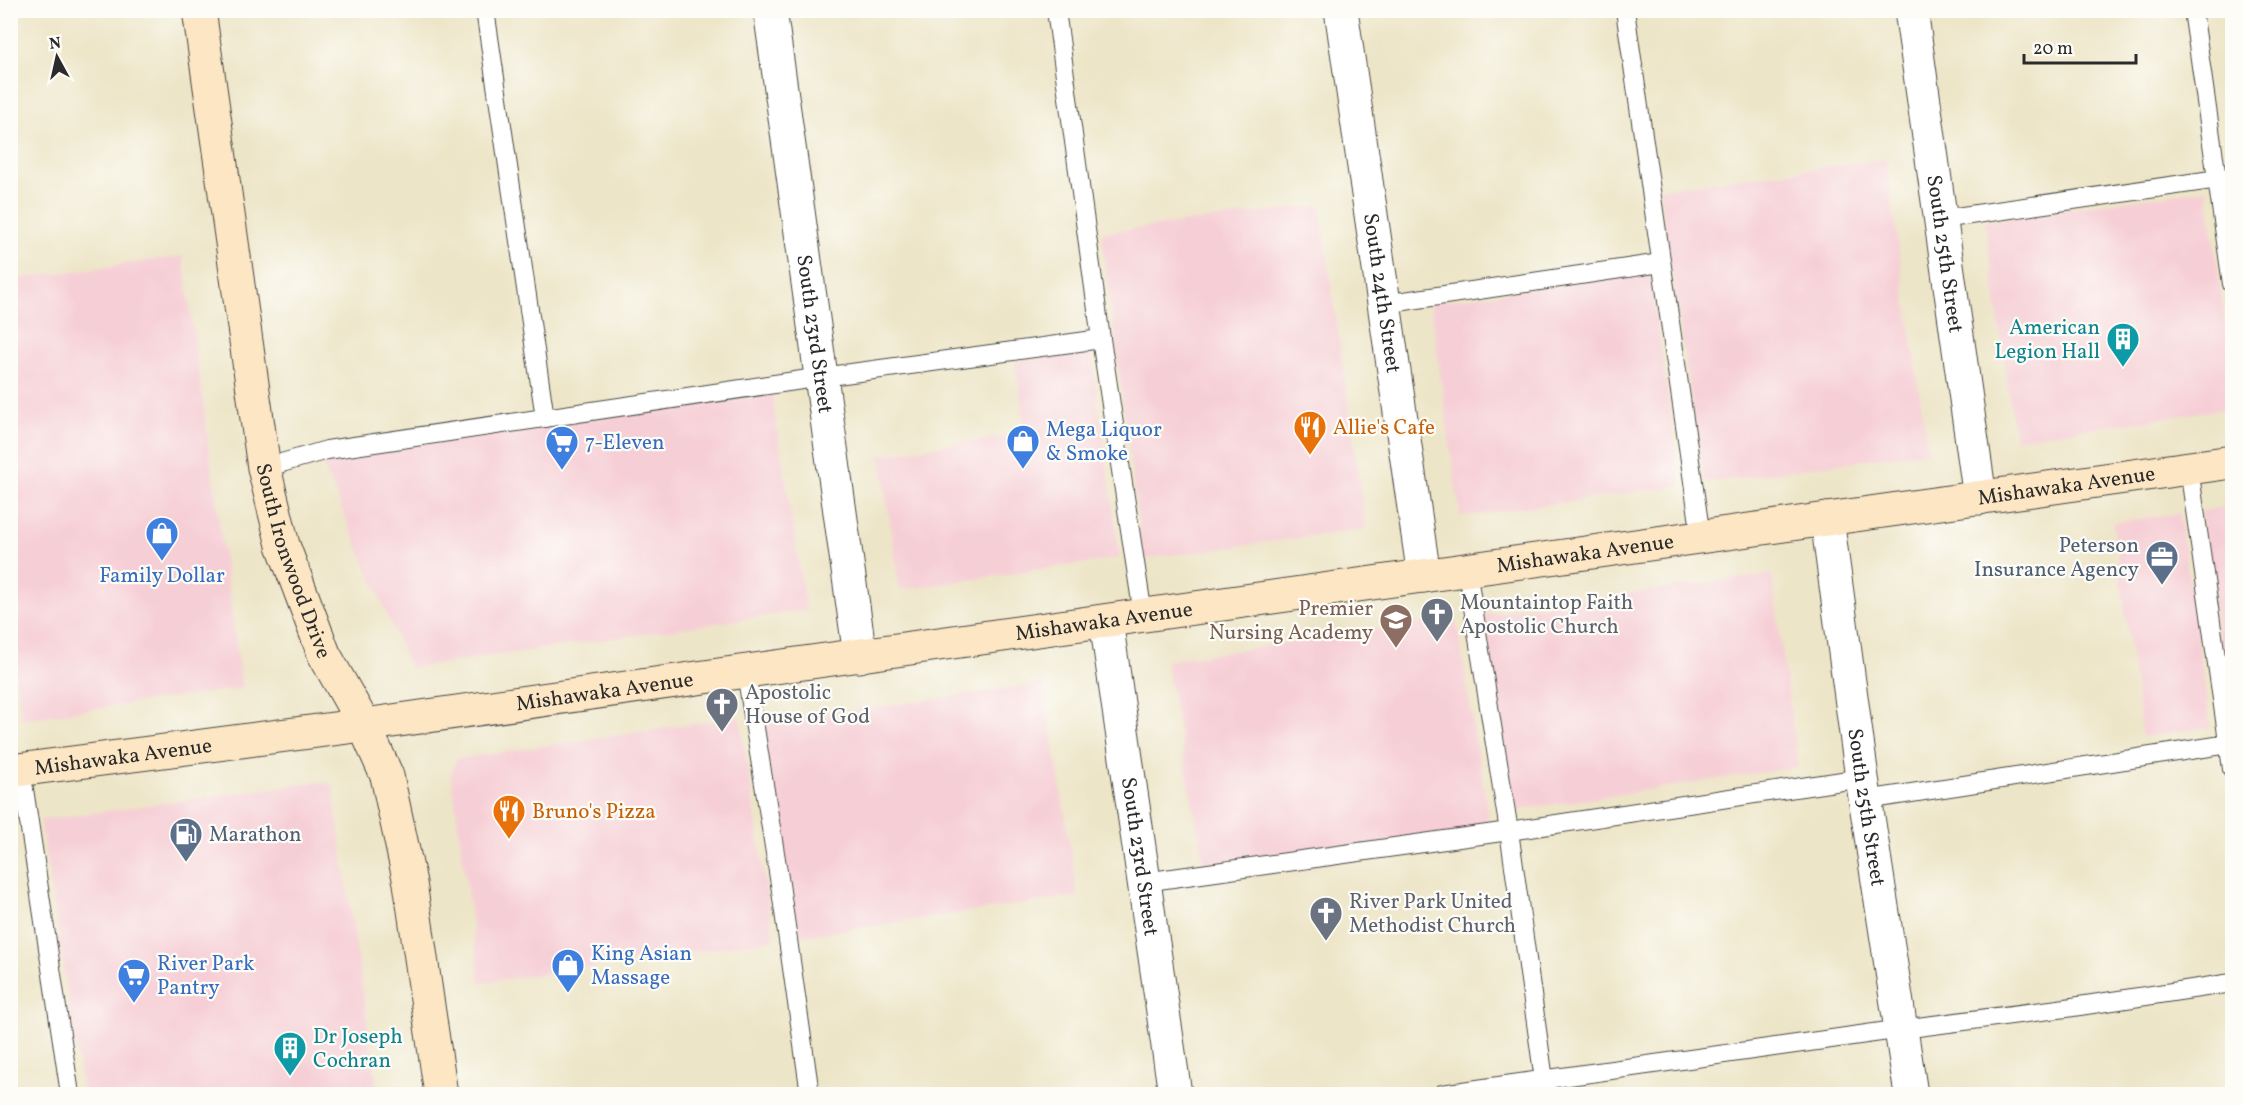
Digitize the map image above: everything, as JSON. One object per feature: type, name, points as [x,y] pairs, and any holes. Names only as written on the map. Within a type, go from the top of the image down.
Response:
[{"type":"main road","name":"South Ironwood Drive","points":[[199,10],[264,468],[283,545],[324,654],[364,725],[387,776],[410,884],[441,1095]]},
{"type":"main road","name":"Mishawaka Avenue","points":[[16,770],[746,672],[2232,462]]},
{"type":"street","name":"South 23rd Street","points":[[770,10],[860,656]]},
{"type":"street","name":"South 24th Street","points":[[1341,10],[1424,576]]},
{"type":"street","name":"South 25th Street","points":[[1911,10],[1980,498]]},
{"type":"street","name":"South 25th Street","points":[[1827,519],[1864,789],[1911,1095]]},
{"type":"street","name":"South 23rd Street","points":[[1106,621],[1175,1095]]},
{"type":"lane","points":[[485,10],[545,418]]},
{"type":"lane","points":[[1056,10],[1101,339],[1143,615]]},
{"type":"lane","points":[[1625,10],[1701,537]]},
{"type":"lane","points":[[2193,10],[2225,178],[2232,284]]},
{"type":"lane","points":[[1942,219],[2225,178]]},
{"type":"lane","points":[[1384,304],[1661,263]]},
{"type":"lane","points":[[264,468],[327,450],[822,377],[1101,339]]},
{"type":"lane","points":[[2189,468],[2232,769]]},
{"type":"lane","points":[[1467,570],[1509,831],[1545,1088]]},
{"type":"lane","points":[[746,672],[810,1095]]},
{"type":"lane","points":[[1144,882],[1509,831],[2229,744]]},
{"type":"lane","points":[[16,770],[70,1095]]},
{"type":"lane","points":[[1442,1095],[1545,1088],[1902,1029],[2066,1008],[2232,982]]},
{"type":"shaded area","points":[[1886,159],[1928,451],[1704,483],[1659,189]]},
{"type":"shaded area","points":[[2207,189],[2232,375],[2232,408],[2015,439],[1985,221]]},
{"type":"shaded area","points":[[1320,205],[1366,529],[1143,559],[1101,233]]},
{"type":"shaded area","points":[[183,256],[242,688],[22,719],[10,647],[11,280]]},
{"type":"shaded area","points":[[1650,272],[1681,486],[1460,517],[1430,303]]},
{"type":"shaded area","points":[[1091,351],[1120,558],[900,590],[880,455],[1025,433],[1015,360]]},
{"type":"shaded area","points":[[772,394],[806,610],[410,668],[320,458]]},
{"type":"shaded area","points":[[2232,506],[2232,740],[2201,511]]},
{"type":"shaded area","points":[[2179,513],[2211,727],[2142,737],[2113,523]]},
{"type":"shaded area","points":[[1772,574],[1798,767],[1511,811],[1484,615]]},
{"type":"shaded area","points":[[1456,618],[1492,841],[1207,880],[1166,661]]},
{"type":"shaded area","points":[[1044,683],[1078,896],[795,937],[762,724]]},
{"type":"shaded area","points":[[740,717],[774,940],[480,983],[451,775],[456,759]]},
{"type":"shaded area","points":[[316,782],[332,784],[378,1094],[83,1094],[40,820]]},
{"type":"place","name":"American Legion Hall","points":[[2123,368]]},
{"type":"place","name":"Allie's Cafe","points":[[1310,456]]},
{"type":"place","name":"Mega Liquor & Smoke","points":[[1023,470]]},
{"type":"place","name":"7-Eleven","points":[[562,471]]},
{"type":"place","name":"Family Dollar","points":[[162,562]]},
{"type":"place","name":"Peterson Insurance Agency","points":[[2162,586]]},
{"type":"place","name":"Mountaintop Faith Apostolic Church","points":[[1437,643]]},
{"type":"place","name":"Premier Nursing Academy","points":[[1396,649]]},
{"type":"place","name":"Apostolic House of God","points":[[722,733]]},
{"type":"place","name":"Bruno's Pizza","points":[[509,840]]},
{"type":"place","name":"Marathon","points":[[186,863]]},
{"type":"place","name":"River Park United Methodist Church","points":[[1326,942]]},
{"type":"place","name":"King Asian Massage","points":[[568,994]]},
{"type":"place","name":"River Park Pantry","points":[[134,1004]]},
{"type":"place","name":"Dr Joseph Cochran","points":[[290,1077]]}]
